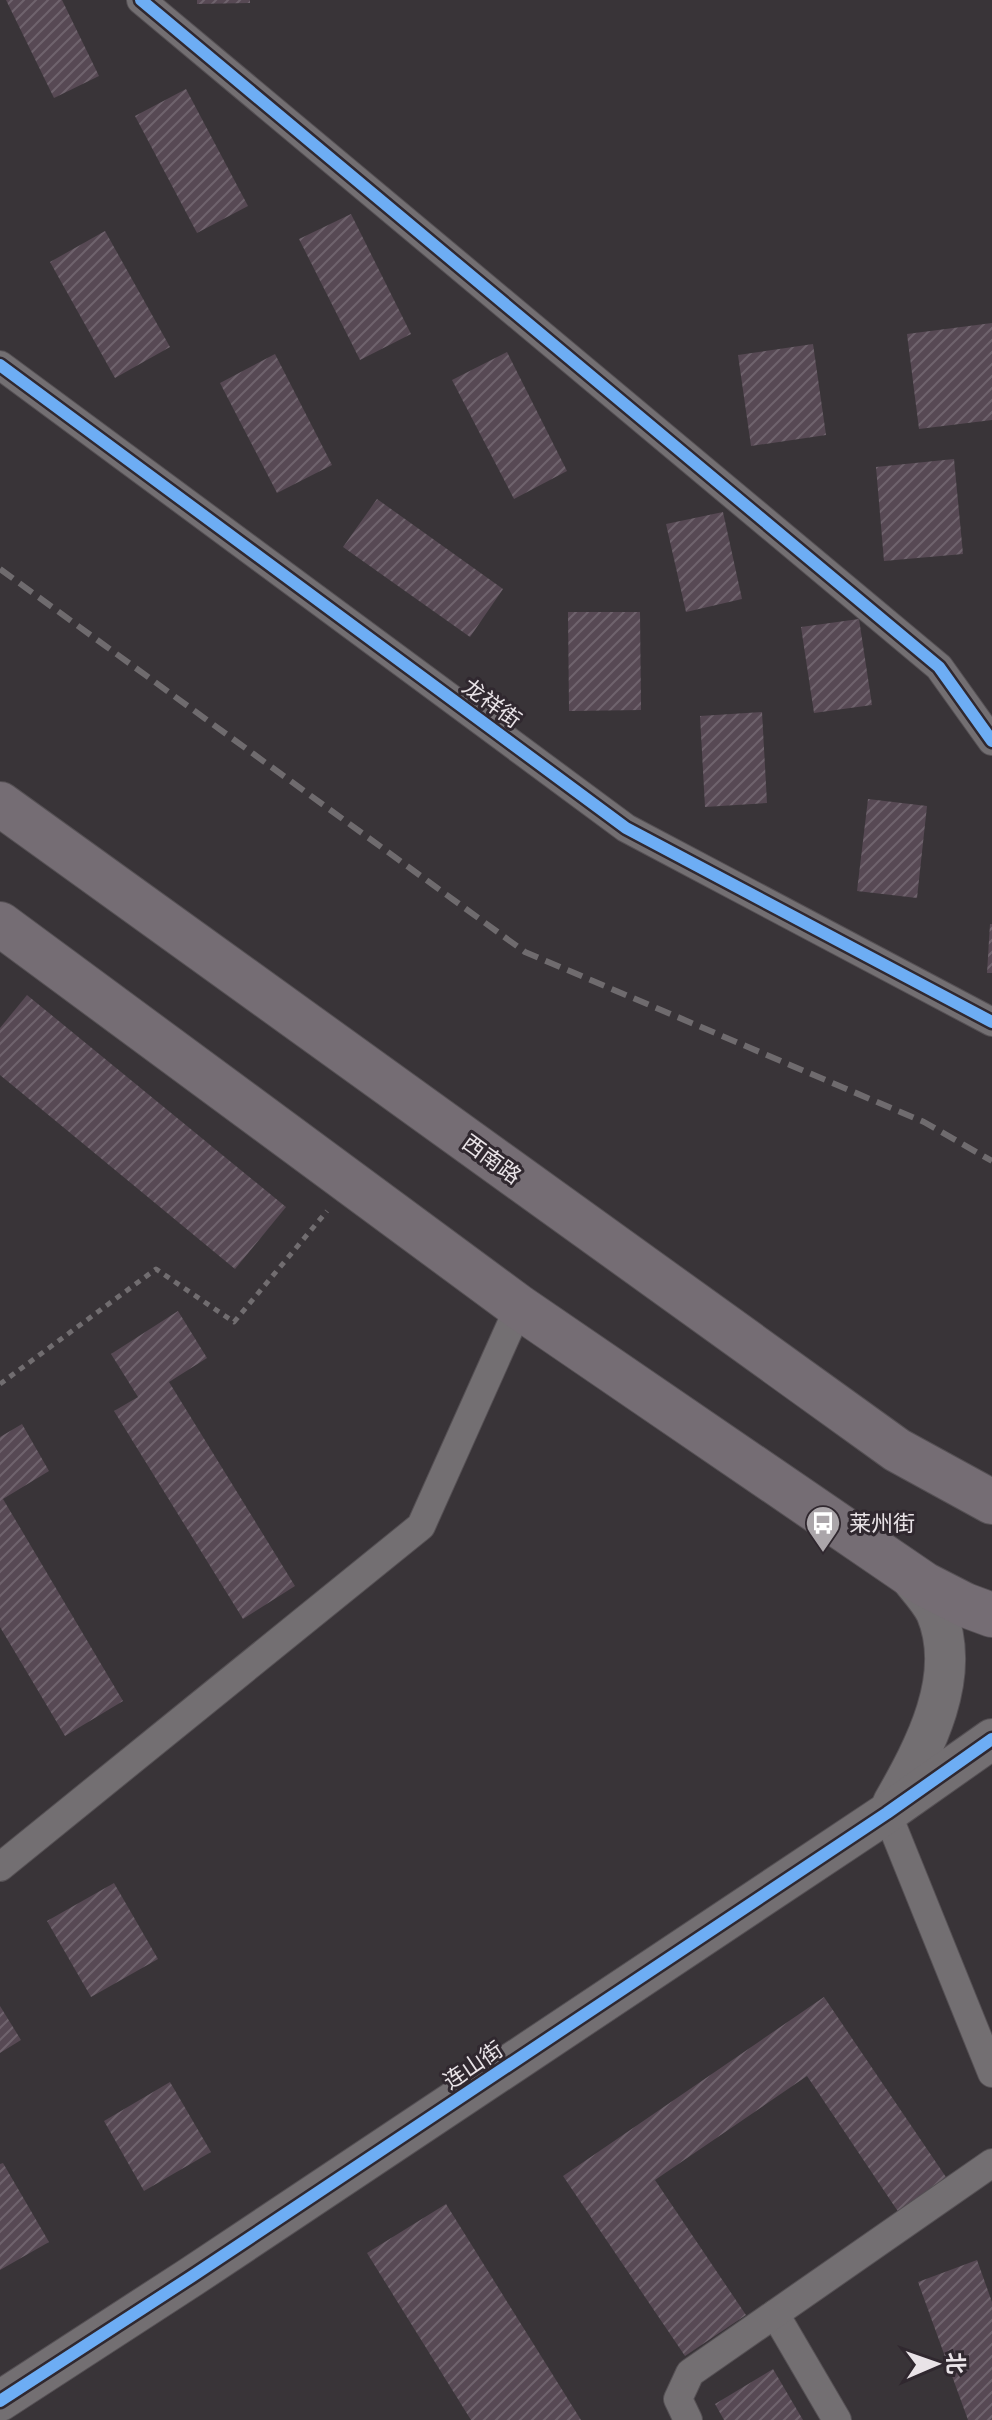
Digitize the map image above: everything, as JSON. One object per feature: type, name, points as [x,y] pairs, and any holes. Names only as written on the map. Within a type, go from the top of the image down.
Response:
[{"type":"main road","name":"西南路","points":[[0,804],[897,1450],[992,1502]]},
{"type":"main road","points":[[0,924],[519,1307],[924,1584],[992,1615]]},
{"type":"street","points":[[141,0],[939,667],[992,741]]},
{"type":"street","name":"龙祥街","points":[[0,365],[626,828],[992,1022]]},
{"type":"street","points":[[0,1867],[421,1526],[519,1307]]},
{"type":"street","points":[[905,1570],[935,1610],[946,1644],[944,1682],[935,1716],[916,1763],[887,1813],[992,2073]]},
{"type":"street","name":"连山街","points":[[0,2401],[217,2260],[983,1749]]},
{"type":"street","points":[[688,2420],[678,2399],[690,2373],[992,2163]]},
{"type":"street","points":[[775,2314],[837,2420]]},
{"type":"path","points":[[0,1384],[156,1269],[234,1322],[351,1183]]},
{"type":"building","points":[[6,0],[62,0],[99,76],[54,98]]},
{"type":"building","points":[[197,0],[250,0],[250,3],[197,4]]},
{"type":"building","points":[[186,89],[248,206],[197,233],[135,116]]},
{"type":"building","points":[[351,214],[411,334],[360,360],[299,239]]},
{"type":"building","points":[[105,231],[170,347],[115,378],[50,262]]},
{"type":"building","points":[[992,323],[992,420],[919,429],[907,334]]},
{"type":"building","points":[[813,344],[826,435],[751,446],[738,355]]},
{"type":"building","points":[[507,352],[567,471],[514,499],[452,380]]},
{"type":"building","points":[[275,354],[332,465],[277,493],[220,383]]},
{"type":"building","points":[[954,459],[963,554],[884,561],[876,467]]},
{"type":"building","points":[[377,499],[503,589],[470,637],[343,547]]},
{"type":"building","points":[[723,512],[742,599],[686,612],[666,524]]},
{"type":"building","points":[[568,612],[640,612],[641,710],[569,711]]},
{"type":"building","points":[[859,619],[872,705],[814,713],[801,627]]},
{"type":"building","points":[[762,712],[767,803],[705,807],[700,716]]},
{"type":"building","points":[[868,799],[927,806],[917,898],[857,891]]},
{"type":"building","points":[[990,924],[992,973],[987,973]]},
{"type":"building","points":[[27,995],[286,1207],[235,1269],[0,1075],[0,1028]]},
{"type":"building","points":[[178,1311],[207,1358],[169,1382],[295,1586],[243,1619],[114,1411],[138,1397],[111,1354]]},
{"type":"building","points":[[22,1424],[49,1471],[3,1499],[123,1701],[65,1736],[0,1627],[0,1437]]},
{"type":"building","points":[[114,1883],[158,1959],[91,1997],[47,1921]]},
{"type":"building","points":[[824,1997],[948,2180],[899,2213],[807,2076],[655,2180],[746,2315],[685,2356],[563,2176]]},
{"type":"building","points":[[0,2006],[21,2040],[0,2053]]},
{"type":"building","points":[[170,2082],[211,2152],[144,2191],[104,2121]]},
{"type":"building","points":[[3,2163],[49,2242],[0,2270],[0,2164]]},
{"type":"building","points":[[446,2204],[581,2420],[471,2420],[367,2253]]},
{"type":"building","points":[[977,2260],[992,2302],[992,2420],[968,2420],[918,2282]]},
{"type":"building","points":[[773,2369],[803,2420],[724,2420],[715,2404]]},
{"type":"railway","points":[[0,569],[525,952],[924,1122],[992,1161]]},
{"type":"cycle path","points":[[141,0],[939,667],[992,741]]},
{"type":"cycle path","points":[[0,365],[626,828],[992,1022]]},
{"type":"cycle path","points":[[0,2401],[887,1813],[992,1739]]},
{"type":"place","name":"莱州街","points":[[823,1554]]}]
